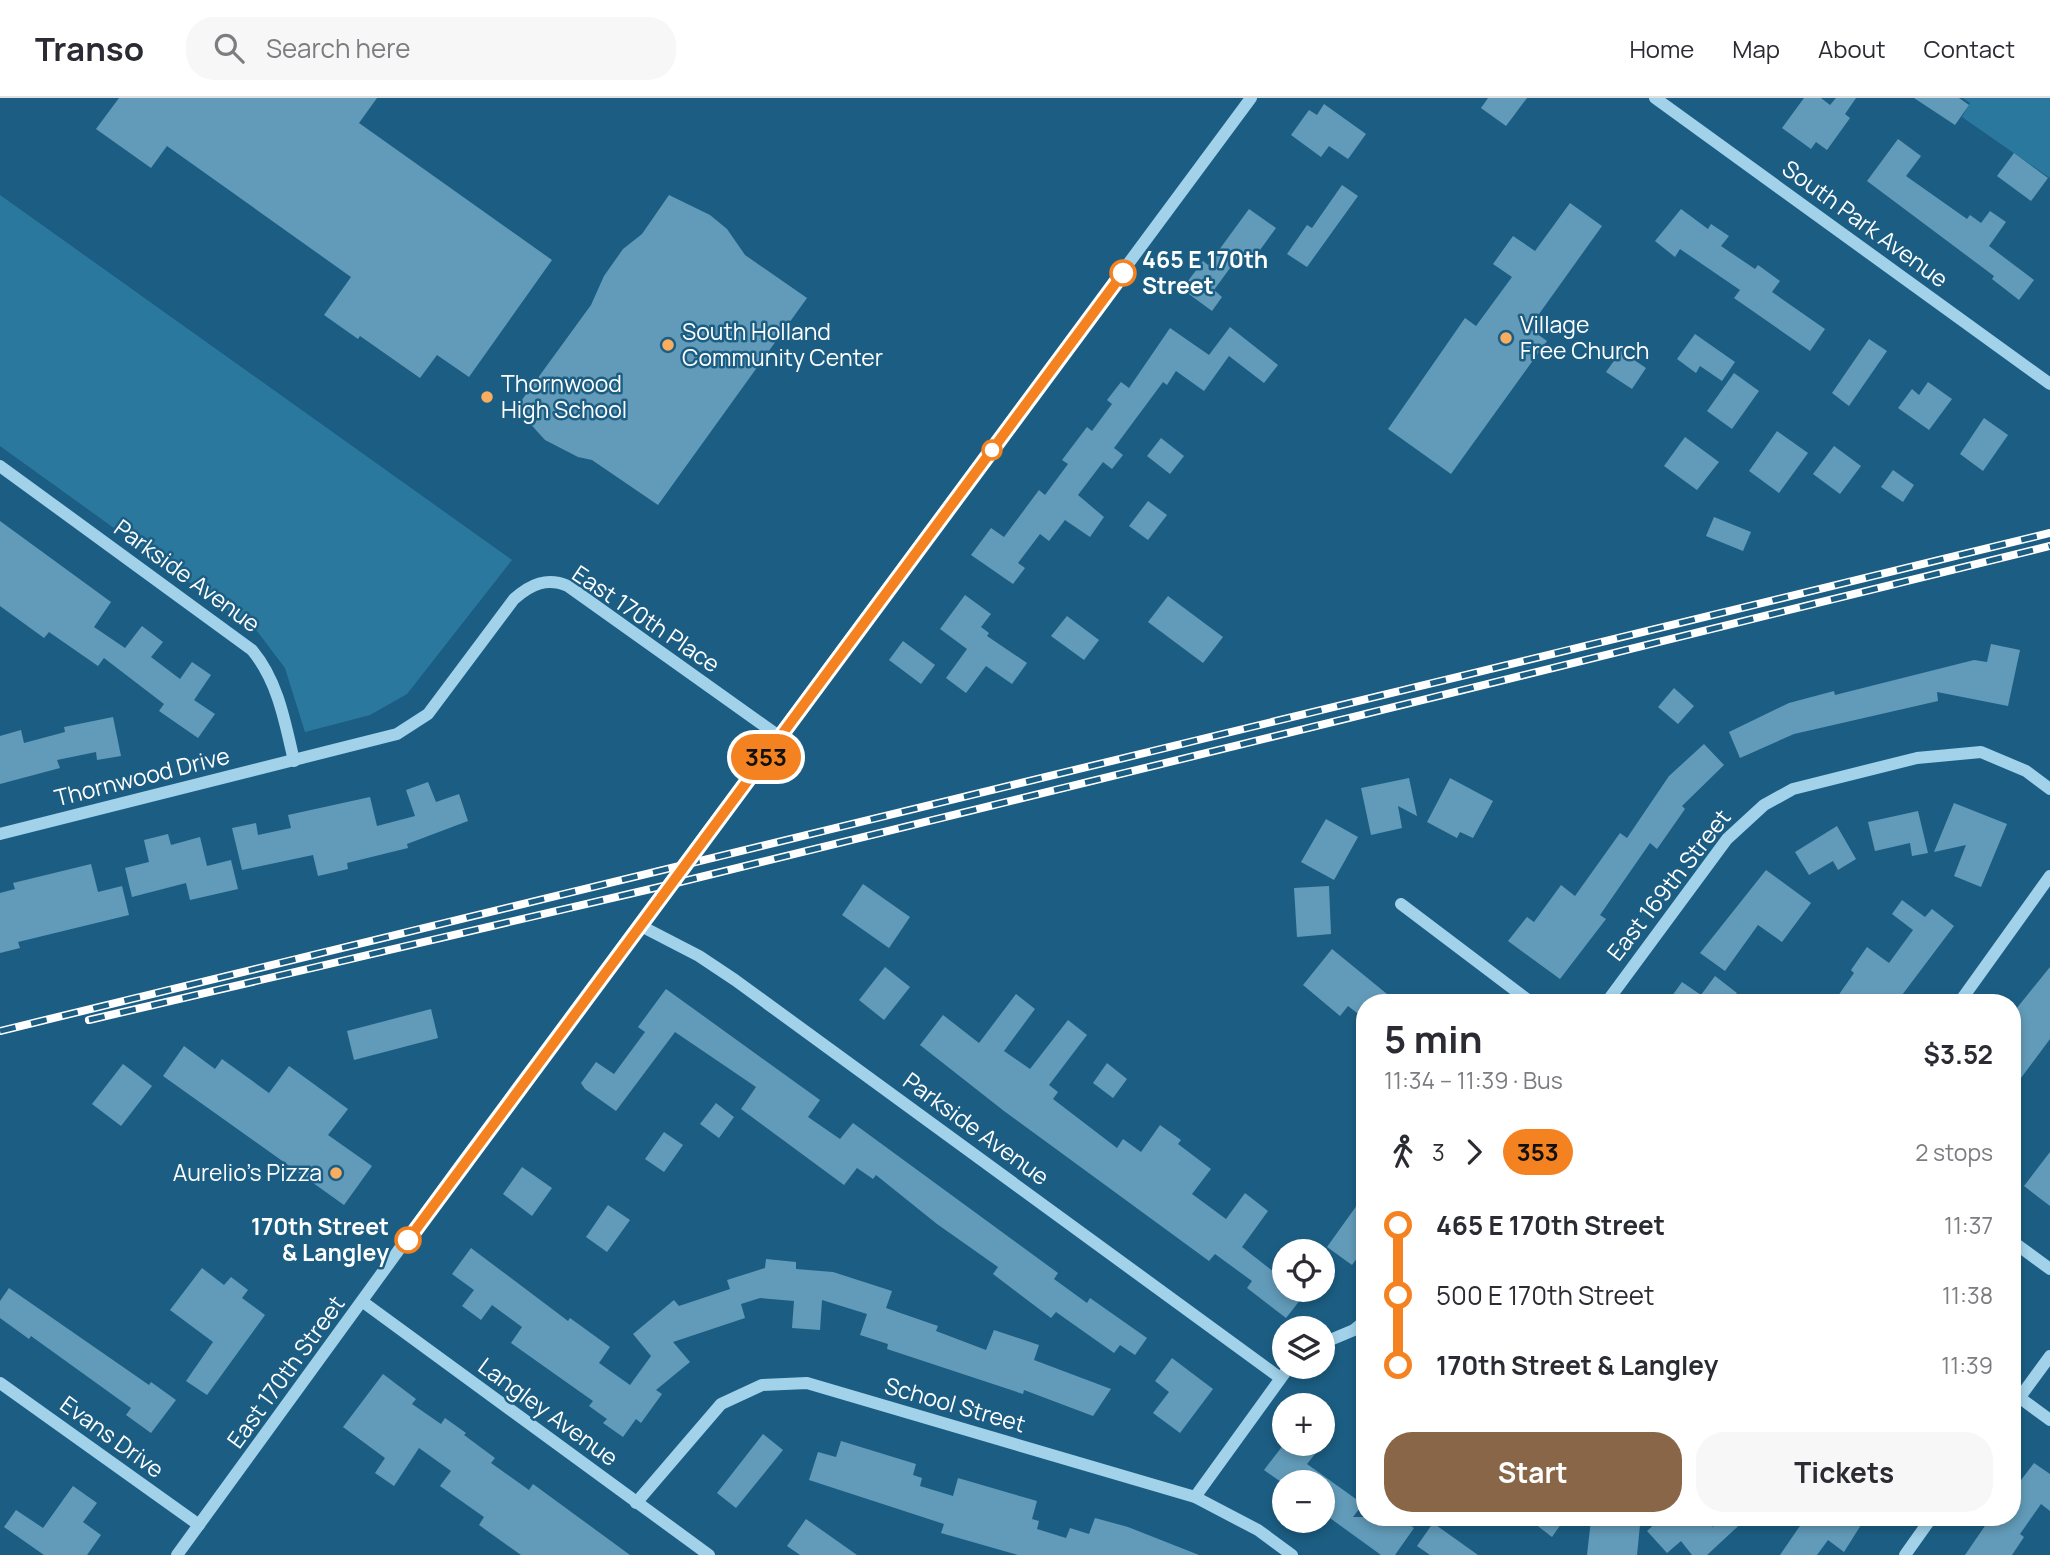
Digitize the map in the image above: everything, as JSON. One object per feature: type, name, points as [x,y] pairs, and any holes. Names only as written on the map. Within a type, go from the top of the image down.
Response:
[{"type":"street","name":"East 170th Street","points":[[177,1555],[462,1163],[641,926],[1251,98]]},
{"type":"street","name":"South Park Avenue","points":[[1655,98],[2050,384]]},
{"type":"street","name":"Parkside Avenue","points":[[0,466],[252,650],[266,667],[279,698],[294,761]]},
{"type":"street","name":"East 170th Place","points":[[294,761],[397,734],[413,726],[428,714],[514,599],[534,585],[556,581],[568,586],[780,737]]},
{"type":"street","name":"East 169th Street","points":[[1613,994],[1727,839],[1764,805],[1793,789],[1917,758],[1981,752],[2026,771],[2050,789]]},
{"type":"street","name":"Thornwood Drive","points":[[0,834],[294,761]]},
{"type":"street","points":[[1965,994],[2050,876]]},
{"type":"street","points":[[1402,904],[1520,994]]},
{"type":"street","name":"Parkside Avenue","points":[[641,926],[699,956],[735,980],[1272,1372]]},
{"type":"street","points":[[2021,1248],[2050,1269]]},
{"type":"street","name":"Langley Avenue","points":[[363,1302],[709,1555]]},
{"type":"street","points":[[1335,1338],[1356,1328]]},
{"type":"street","points":[[2021,1396],[2050,1356]]},
{"type":"street","points":[[1195,1497],[1278,1379]]},
{"type":"street","name":"Evans Drive","points":[[0,1383],[199,1525]]},
{"type":"street","name":"School Street","points":[[636,1503],[721,1404],[762,1384],[807,1383],[1195,1497],[1258,1530],[1292,1555]]},
{"type":"street","points":[[2021,1406],[2050,1420]]},
{"type":"street","points":[[1905,1555],[1926,1526]]},
{"type":"shaded area","points":[[1963,98],[2050,98],[2050,178],[1962,117],[1970,103]]},
{"type":"shaded area","points":[[0,195],[512,560],[407,694],[370,715],[305,732],[285,668],[257,631],[0,446]]},
{"type":"building","points":[[119,98],[377,98],[359,123],[552,260],[469,377],[437,355],[420,378],[360,336],[358,339],[324,315],[351,277],[167,146],[151,168],[96,129]]},
{"type":"building","points":[[1488,98],[1527,98],[1506,126],[1481,108]]},
{"type":"building","points":[[1804,98],[1821,98],[1830,105],[1836,98],[1856,98],[1845,114],[1850,118],[1827,150],[1816,142],[1811,149],[1782,128]]},
{"type":"building","points":[[1914,98],[1959,98],[1969,105],[1955,125]]},
{"type":"building","points":[[1324,104],[1366,134],[1348,159],[1329,146],[1321,157],[1291,135],[1309,110],[1317,115]]},
{"type":"building","points":[[1898,139],[1921,156],[1906,176],[1967,219],[1970,215],[1981,223],[1990,211],[2006,222],[1989,246],[2034,280],[2019,300],[1992,279],[1994,276],[1867,181]]},
{"type":"building","points":[[2014,153],[2048,178],[2031,201],[1997,176]]},
{"type":"building","points":[[1342,185],[1358,196],[1307,267],[1287,254],[1307,225],[1312,228]]},
{"type":"building","name":"South Holland Community Center","points":[[669,195],[710,215],[727,229],[745,255],[807,298],[658,505],[592,460],[578,457],[545,440],[516,408],[591,305],[604,276],[623,249],[642,234]]},
{"type":"building","name":"Village Free Church","points":[[1570,203],[1602,226],[1529,328],[1547,341],[1451,474],[1388,429],[1465,318],[1476,326],[1512,277],[1493,264],[1513,236],[1535,251]]},
{"type":"building","points":[[1249,209],[1276,228],[1252,261],[1241,253],[1214,290],[1222,297],[1212,311],[1182,289],[1203,261],[1208,265]]},
{"type":"building","points":[[1681,209],[1708,229],[1711,224],[1729,236],[1721,246],[1755,269],[1758,265],[1780,281],[1772,292],[1825,329],[1810,351],[1734,298],[1740,290],[1680,249],[1675,257],[1655,241]]},
{"type":"building","points":[[1230,327],[1278,365],[1264,383],[1229,356],[1204,391],[1176,371],[1167,385],[1163,382],[1114,448],[1123,455],[1112,469],[1103,462],[1078,495],[1104,517],[1090,537],[1065,520],[1049,541],[1040,534],[1018,563],[1025,568],[1013,584],[971,555],[991,528],[1004,537],[1039,490],[1045,495],[1068,464],[1062,460],[1087,427],[1092,431],[1112,404],[1107,400],[1121,382],[1129,388],[1170,328],[1209,355]]},
{"type":"building","points":[[1695,334],[1735,362],[1722,381],[1700,366],[1696,373],[1677,359]]},
{"type":"building","points":[[1869,339],[1887,351],[1849,406],[1832,393]]},
{"type":"building","points":[[1621,351],[1646,368],[1632,389],[1606,372]]},
{"type":"building","points":[[1734,373],[1759,391],[1732,429],[1707,411]]},
{"type":"building","points":[[1928,382],[1952,399],[1929,430],[1898,408],[1912,389],[1919,395]]},
{"type":"building","points":[[1984,418],[2008,435],[1983,471],[1960,454]]},
{"type":"building","points":[[1777,431],[1808,453],[1779,493],[1749,471]]},
{"type":"building","points":[[1685,437],[1719,462],[1697,490],[1664,466]]},
{"type":"building","points":[[1161,438],[1184,456],[1170,474],[1147,456]]},
{"type":"building","points":[[1834,446],[1861,466],[1840,494],[1813,474]]},
{"type":"building","points":[[1893,470],[1914,485],[1903,502],[1881,487]]},
{"type":"building","points":[[1148,501],[1167,515],[1148,540],[1129,526]]},
{"type":"building","points":[[1714,517],[1751,532],[1743,551],[1706,536]]},
{"type":"building","points":[[0,521],[111,602],[94,627],[125,648],[142,626],[163,642],[151,657],[180,679],[192,662],[211,675],[194,700],[215,714],[198,738],[159,711],[164,704],[104,658],[98,666],[49,632],[44,638],[0,606]]},
{"type":"building","points":[[965,595],[991,614],[981,627],[989,633],[987,636],[1027,663],[1012,684],[986,666],[966,693],[946,678],[967,649],[940,629]]},
{"type":"building","points":[[1168,596],[1223,637],[1203,663],[1148,622]]},
{"type":"building","points":[[1067,616],[1099,640],[1084,660],[1051,636]]},
{"type":"building","points":[[903,641],[935,665],[921,684],[889,660]]},
{"type":"building","points":[[1991,644],[2020,650],[2008,706],[1937,692],[1938,701],[1794,734],[1740,758],[1729,732],[1789,703],[1834,691],[1835,695],[1974,660],[1987,662]]},
{"type":"building","points":[[1674,688],[1694,706],[1678,724],[1658,707]]},
{"type":"building","points":[[113,717],[121,756],[97,760],[96,752],[57,760],[60,768],[0,784],[0,736],[21,730],[24,743],[65,732],[64,727]]},
{"type":"building","points":[[1704,744],[1724,765],[1682,806],[1685,809],[1657,849],[1650,843],[1600,915],[1606,919],[1560,979],[1508,941],[1527,917],[1534,922],[1561,885],[1575,896],[1620,833],[1627,838],[1669,776]]},
{"type":"building","points":[[1409,778],[1417,816],[1398,806],[1402,828],[1371,835],[1361,788]]},
{"type":"building","points":[[1450,778],[1493,801],[1473,838],[1460,832],[1457,838],[1427,822]]},
{"type":"building","points":[[428,782],[436,802],[459,794],[468,821],[407,844],[408,848],[347,863],[348,869],[318,876],[313,855],[242,870],[232,828],[256,823],[258,835],[291,828],[288,815],[370,797],[377,826],[415,816],[406,790]]},
{"type":"building","points":[[1954,803],[2007,824],[1981,887],[1954,876],[1966,845],[1934,852]]},
{"type":"building","points":[[1918,811],[1928,853],[1912,856],[1910,843],[1875,851],[1868,822]]},
{"type":"building","points":[[1326,819],[1358,837],[1334,880],[1301,862]]},
{"type":"building","points":[[1837,826],[1856,859],[1838,870],[1833,861],[1809,875],[1795,852]]},
{"type":"building","points":[[168,834],[171,845],[200,837],[207,866],[231,860],[238,889],[190,900],[186,883],[132,897],[125,868],[149,862],[144,840]]},
{"type":"building","points":[[91,864],[98,892],[122,886],[129,915],[18,942],[20,948],[0,953],[0,893],[15,889],[13,883]]},
{"type":"building","points":[[1766,870],[1811,903],[1782,942],[1758,925],[1725,971],[1700,953]]},
{"type":"building","points":[[863,884],[910,917],[889,948],[842,915]]},
{"type":"building","points":[[1329,886],[1331,934],[1297,937],[1294,888]]},
{"type":"building","points":[[1902,900],[1925,917],[1932,909],[1954,926],[1903,994],[1839,994],[1854,973],[1851,970],[1867,947],[1889,963],[1913,930],[1892,914]]},
{"type":"building","points":[[1332,949],[1387,994],[1356,994],[1356,1012],[1348,1006],[1340,1016],[1303,985]]},
{"type":"building","points":[[885,967],[910,987],[884,1020],[859,1000]]},
{"type":"building","points":[[2050,967],[2050,1039],[2021,1078],[2021,1003]]},
{"type":"building","points":[[1715,976],[1737,993],[1736,994],[1702,994]]},
{"type":"building","points":[[1682,982],[1700,994],[1673,994]]},
{"type":"building","points":[[666,989],[820,1100],[808,1117],[840,1139],[853,1123],[1058,1273],[1054,1279],[1087,1303],[1090,1298],[1147,1338],[1135,1355],[1120,1345],[1114,1353],[1056,1312],[1051,1318],[993,1274],[998,1267],[937,1224],[876,1175],[873,1179],[857,1168],[844,1185],[741,1109],[756,1087],[675,1032],[616,1111],[585,1089],[581,1083],[596,1062],[614,1074],[645,1032],[638,1027]]},
{"type":"building","points":[[1016,994],[1035,1009],[1004,1051],[1030,1069],[1068,1020],[1087,1035],[1049,1085],[1058,1092],[1053,1099],[1117,1148],[1123,1139],[1141,1152],[1160,1125],[1181,1140],[1178,1144],[1211,1169],[1192,1194],[1226,1219],[1245,1193],[1268,1211],[1242,1247],[1272,1271],[1272,1302],[1299,1302],[1288,1316],[1283,1316],[1247,1288],[1252,1281],[1215,1254],[1209,1261],[1004,1111],[920,1045],[943,1015],[979,1043]]},
{"type":"building","points":[[431,1009],[438,1038],[354,1060],[347,1031]]},
{"type":"building","points":[[184,1046],[215,1069],[222,1059],[269,1093],[289,1066],[348,1109],[328,1135],[372,1166],[344,1205],[163,1076]]},
{"type":"building","points":[[1107,1063],[1127,1079],[1113,1098],[1093,1083]]},
{"type":"building","points":[[123,1064],[152,1086],[121,1126],[92,1104]]},
{"type":"building","points":[[716,1103],[734,1117],[719,1138],[700,1124]]},
{"type":"building","points":[[664,1132],[683,1145],[664,1172],[645,1159]]},
{"type":"building","points":[[2050,1152],[2050,1206],[2024,1186]]},
{"type":"building","points":[[522,1167],[552,1188],[532,1216],[503,1194]]},
{"type":"building","points":[[608,1205],[630,1220],[607,1252],[586,1237]]},
{"type":"building","points":[[1356,1207],[1356,1259],[1352,1265],[1335,1253],[1335,1239],[1333,1239]]},
{"type":"building","points":[[471,1248],[568,1321],[570,1318],[610,1347],[599,1363],[630,1385],[651,1356],[633,1334],[674,1300],[679,1306],[730,1289],[727,1280],[765,1268],[766,1259],[796,1262],[796,1269],[833,1272],[892,1291],[886,1308],[938,1326],[936,1331],[986,1350],[994,1330],[1039,1345],[1034,1360],[1111,1389],[1093,1416],[1024,1390],[1023,1394],[887,1349],[888,1344],[860,1335],[867,1314],[822,1300],[820,1330],[792,1328],[794,1301],[760,1298],[741,1304],[745,1318],[673,1342],[690,1362],[656,1390],[662,1394],[641,1423],[636,1419],[623,1437],[603,1423],[607,1419],[589,1406],[593,1401],[511,1343],[522,1327],[492,1305],[481,1320],[462,1306],[474,1290],[452,1274]]},
{"type":"building","points":[[202,1268],[224,1285],[231,1277],[248,1290],[242,1298],[265,1315],[207,1395],[186,1381],[213,1342],[170,1310]]},
{"type":"building","points":[[9,1288],[149,1385],[151,1382],[176,1400],[151,1433],[126,1415],[131,1408],[31,1336],[29,1339],[0,1318],[0,1301]]},
{"type":"building","points":[[1172,1358],[1213,1389],[1180,1433],[1153,1413],[1169,1392],[1155,1381]]},
{"type":"building","points":[[383,1374],[416,1399],[412,1404],[441,1424],[445,1418],[466,1433],[464,1435],[495,1458],[491,1463],[529,1490],[533,1484],[630,1555],[521,1555],[479,1525],[484,1517],[440,1486],[451,1471],[419,1448],[394,1486],[375,1473],[385,1458],[343,1427]]},
{"type":"building","points":[[763,1434],[783,1450],[736,1508],[717,1493]]},
{"type":"building","points":[[841,1441],[916,1464],[913,1475],[922,1478],[920,1486],[953,1496],[958,1478],[1037,1501],[1032,1519],[1039,1521],[1037,1529],[1066,1538],[1070,1528],[1089,1534],[1095,1518],[1128,1527],[1199,1555],[1018,1555],[941,1533],[944,1524],[809,1480],[818,1452],[836,1457]]},
{"type":"building","points":[[1275,1456],[1313,1456],[1307,1464],[1315,1470],[1272,1470],[1272,1476],[1264,1470]]},
{"type":"building","points":[[2034,1463],[2050,1474],[2050,1511],[2041,1504],[2020,1534],[2024,1537],[2012,1555],[1965,1555],[1985,1526],[2021,1526],[2021,1480]]},
{"type":"building","points":[[1335,1484],[1356,1499],[1356,1513],[1353,1517],[1356,1517],[1356,1526],[1414,1528],[1395,1555],[1381,1555],[1335,1522]]},
{"type":"building","points":[[73,1486],[97,1503],[83,1522],[101,1535],[87,1555],[44,1555],[4,1527],[16,1510],[43,1528]]},
{"type":"building","points":[[806,1519],[857,1555],[800,1555],[787,1546]]},
{"type":"building","points":[[1431,1526],[1437,1526],[1478,1555],[1430,1555],[1417,1546]]},
{"type":"building","points":[[1538,1526],[1560,1526],[1552,1537]]},
{"type":"building","points":[[1590,1526],[1640,1526],[1637,1555],[1587,1555]]},
{"type":"building","points":[[1652,1526],[1738,1526],[1707,1555],[1692,1555],[1681,1541],[1667,1553],[1647,1531]]},
{"type":"building","points":[[1800,1526],[1860,1526],[1844,1552],[1828,1540],[1817,1555],[1780,1555]]},
{"type":"railway","points":[[0,1031],[2050,533]]},
{"type":"railway","points":[[89,1020],[672,884],[2050,546]]},
{"type":"bus line","name":"353","points":[[408,1240],[462,1163],[641,926],[1123,273]]},
{"type":"place","name":"465 E 170th Street","points":[[1123,273]]},
{"type":"place","name":"Village Free Church","points":[[1506,338]]},
{"type":"place","name":"South Holland Community Center","points":[[668,345]]},
{"type":"place","name":"Thornwood High School","points":[[487,397]]},
{"type":"place","name":"Aurelio's Pizza","points":[[336,1173]]},
{"type":"place","name":"170th Street & Langley","points":[[408,1240]]}]
